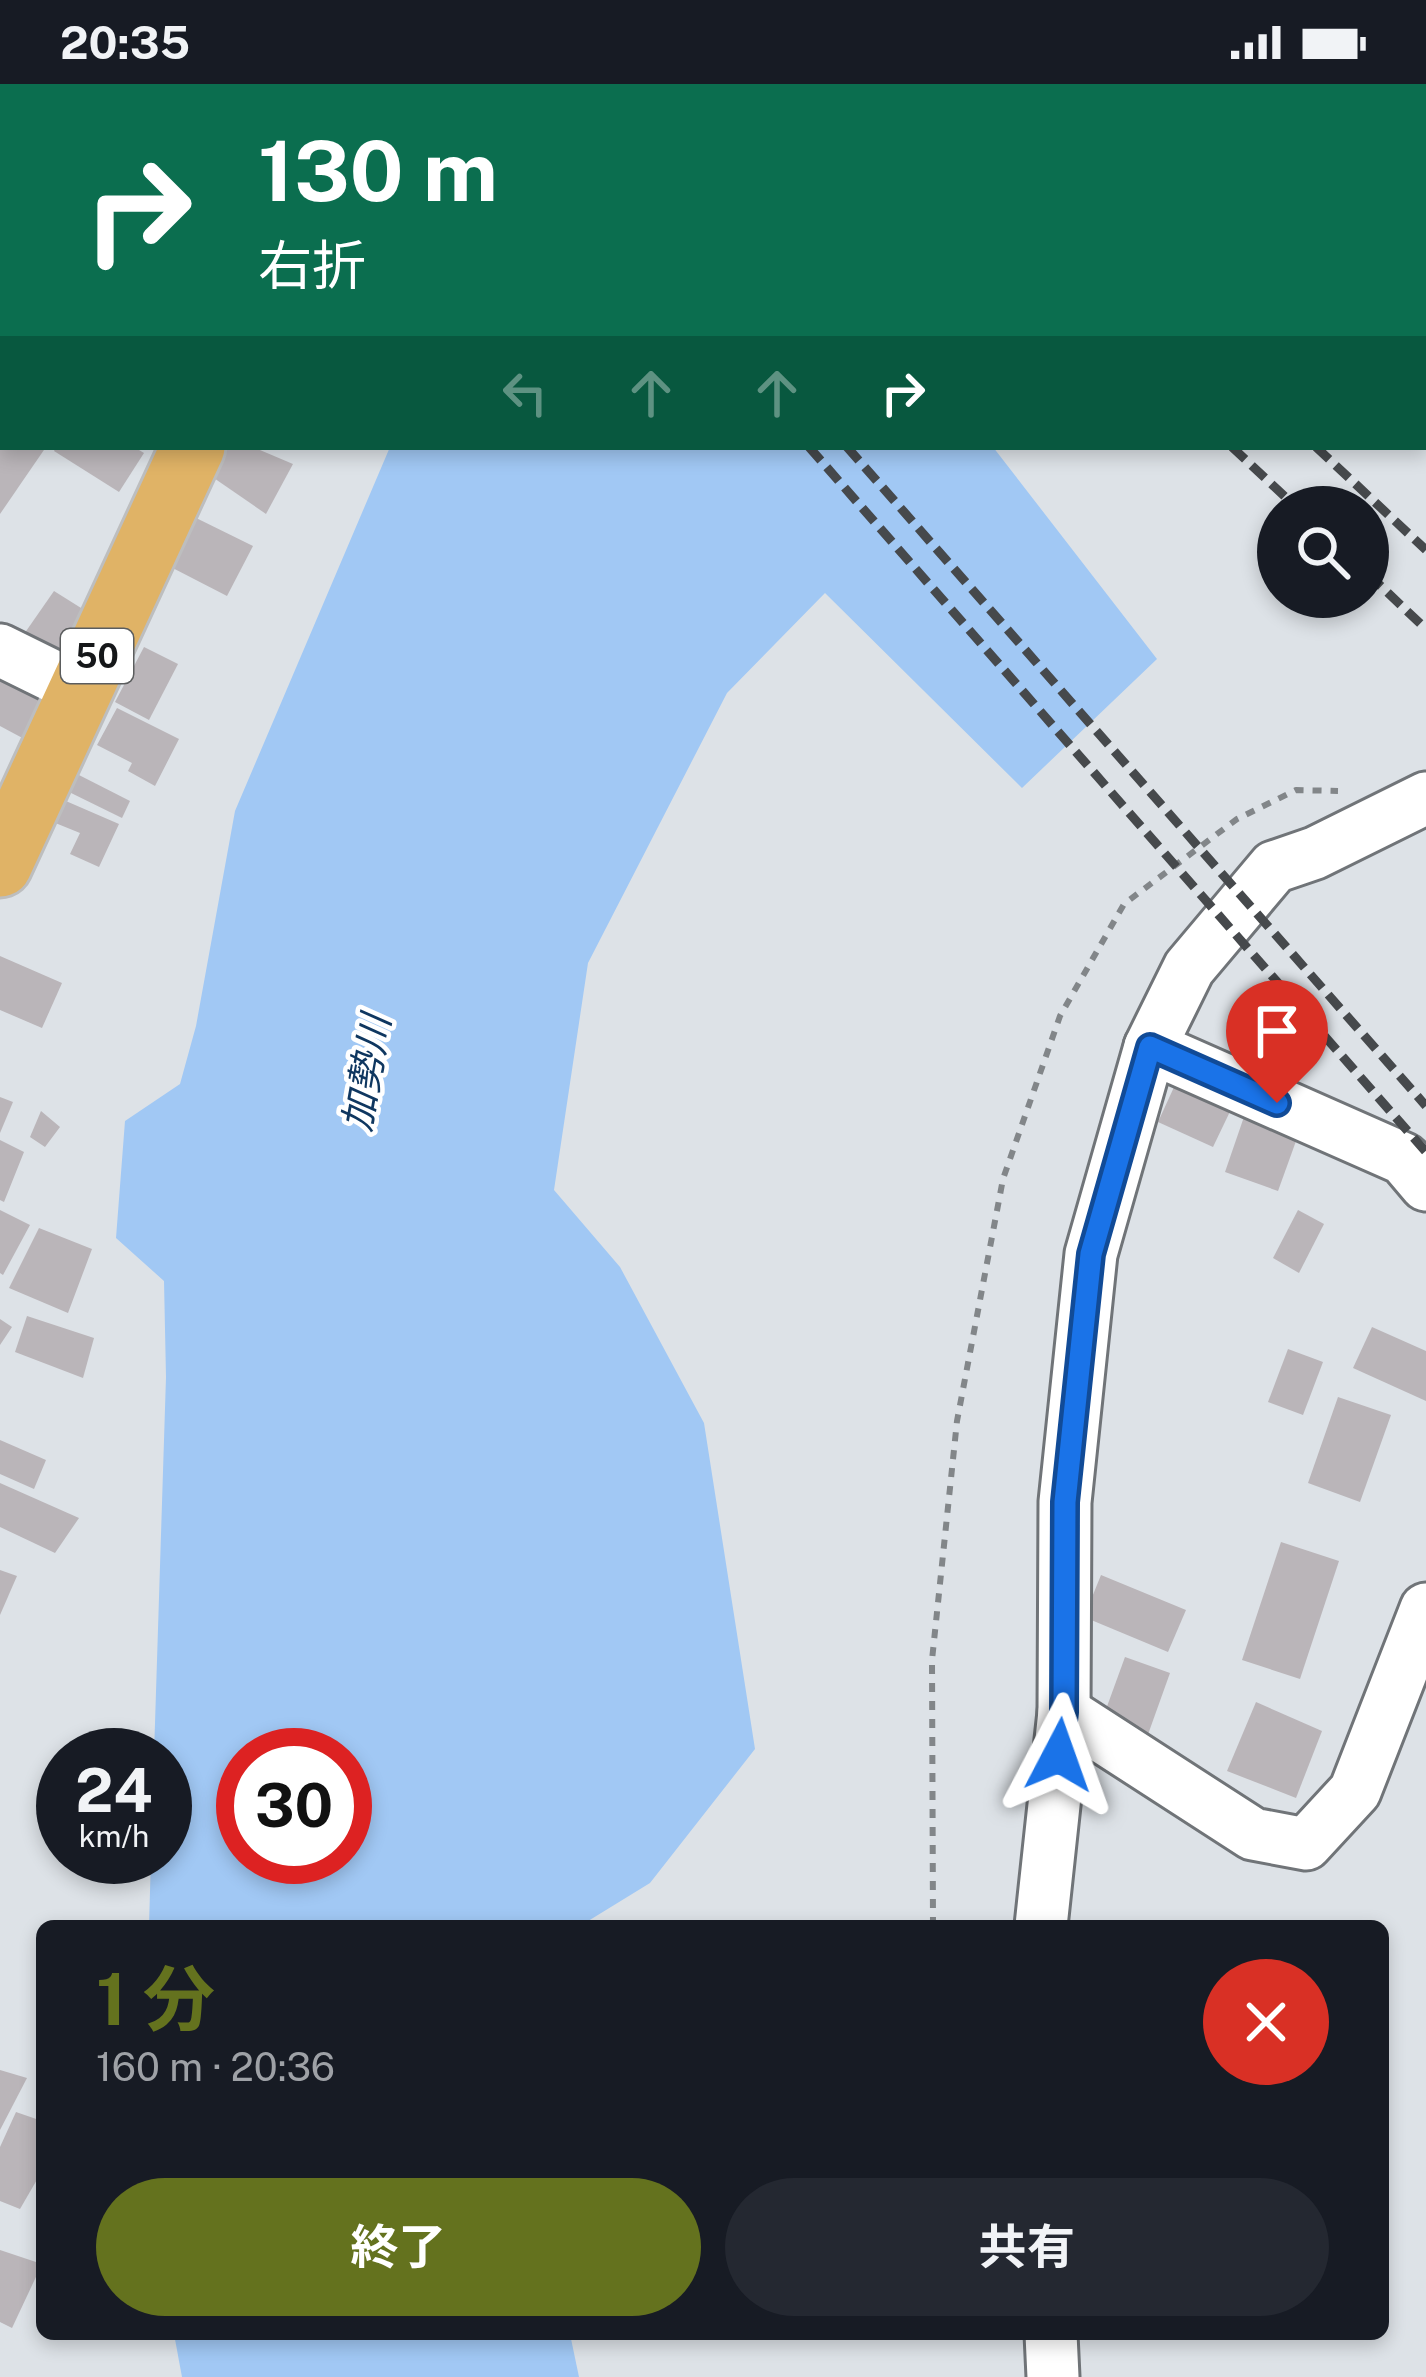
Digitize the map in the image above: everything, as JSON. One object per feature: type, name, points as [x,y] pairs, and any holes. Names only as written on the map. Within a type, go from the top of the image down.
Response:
[{"type":"main road","name":"50","points":[[0,865],[192,450]]},
{"type":"street","points":[[0,650],[81,690]]},
{"type":"street","points":[[1042,1920],[1064,1712],[1065,1502],[1091,1254],[1150,1047],[1189,968],[1274,867],[1315,853],[1426,798]]},
{"type":"street","points":[[1150,1047],[1404,1160],[1426,1185]]},
{"type":"street","points":[[1064,1712],[1253,1834],[1306,1844],[1355,1791],[1426,1609]]},
{"type":"street","points":[[1051,2340],[1053,2377]]},
{"type":"water","name":"加勢川","points":[[389,450],[995,450],[1157,659],[1022,788],[825,593],[727,693],[588,963],[554,1190],[620,1267],[704,1423],[755,1749],[650,1883],[590,1920],[149,1920],[150,1884],[192,1884],[192,1728],[155,1728],[166,1377],[164,1281],[116,1238],[125,1121],[180,1084],[196,1026],[235,811]]},
{"type":"water","points":[[175,2340],[571,2340],[579,2377],[182,2377]]},
{"type":"building","points":[[0,450],[44,450],[0,514]]},
{"type":"building","points":[[139,450],[144,453],[119,492],[54,451]]},
{"type":"building","points":[[219,450],[260,450],[293,464],[266,514],[208,474]]},
{"type":"building","points":[[186,513],[253,546],[227,596],[161,562]]},
{"type":"building","points":[[54,591],[97,618],[67,666],[22,637]]},
{"type":"building","points":[[144,647],[178,664],[149,720],[115,702]]},
{"type":"building","points":[[0,663],[57,686],[28,741],[0,726]]},
{"type":"building","points":[[117,708],[179,739],[155,786],[128,771],[132,763],[97,745]]},
{"type":"building","points":[[75,773],[130,801],[122,818],[67,791]]},
{"type":"building","points":[[52,795],[119,824],[99,867],[70,854],[80,833],[43,818]]},
{"type":"building","points":[[0,956],[62,983],[42,1028],[0,1010]]},
{"type":"building","points":[[1180,1074],[1236,1099],[1213,1147],[1158,1122]]},
{"type":"building","points":[[0,1097],[13,1102],[0,1133]]},
{"type":"building","points":[[41,1111],[60,1127],[45,1147],[30,1137]]},
{"type":"building","points":[[1246,1111],[1300,1130],[1278,1191],[1225,1172]]},
{"type":"building","points":[[0,1140],[24,1152],[4,1202],[0,1200]]},
{"type":"building","points":[[0,1210],[30,1225],[3,1275],[0,1273]]},
{"type":"building","points":[[1298,1210],[1324,1224],[1299,1273],[1273,1258]]},
{"type":"building","points":[[39,1228],[92,1249],[68,1313],[9,1288]]},
{"type":"building","points":[[27,1316],[94,1338],[83,1378],[15,1352]]},
{"type":"building","points":[[0,1319],[12,1327],[0,1345]]},
{"type":"building","points":[[1372,1327],[1426,1351],[1426,1401],[1353,1368]]},
{"type":"building","points":[[1288,1349],[1323,1362],[1303,1415],[1268,1402]]},
{"type":"building","points":[[1338,1397],[1391,1415],[1360,1502],[1308,1483]]},
{"type":"building","points":[[0,1440],[46,1460],[34,1489],[0,1474]]},
{"type":"building","points":[[0,1483],[79,1518],[55,1553],[0,1527]]},
{"type":"building","points":[[1281,1542],[1339,1561],[1300,1679],[1242,1660]]},
{"type":"building","points":[[0,1570],[17,1576],[0,1615]]},
{"type":"building","points":[[1101,1575],[1186,1610],[1168,1652],[1084,1617]]},
{"type":"building","points":[[1125,1657],[1170,1673],[1146,1740],[1101,1723]]},
{"type":"building","points":[[1256,1702],[1322,1731],[1296,1798],[1227,1771]]},
{"type":"building","points":[[0,2070],[27,2078],[0,2130]]},
{"type":"building","points":[[16,2112],[36,2119],[36,2181],[20,2209],[0,2201],[0,2147]]},
{"type":"building","points":[[0,2250],[36,2262],[36,2277],[12,2328],[0,2322]]},
{"type":"railway","points":[[812,450],[1426,1152]]},
{"type":"railway","points":[[850,450],[1426,1106]]},
{"type":"railway","points":[[1235,450],[1274,486]]},
{"type":"railway","points":[[1319,450],[1426,550]]},
{"type":"railway","points":[[1389,594],[1426,629]]},
{"type":"route","points":[[1059,1755],[1064,1712],[1065,1502],[1091,1254],[1150,1047],[1277,1103]]}]
